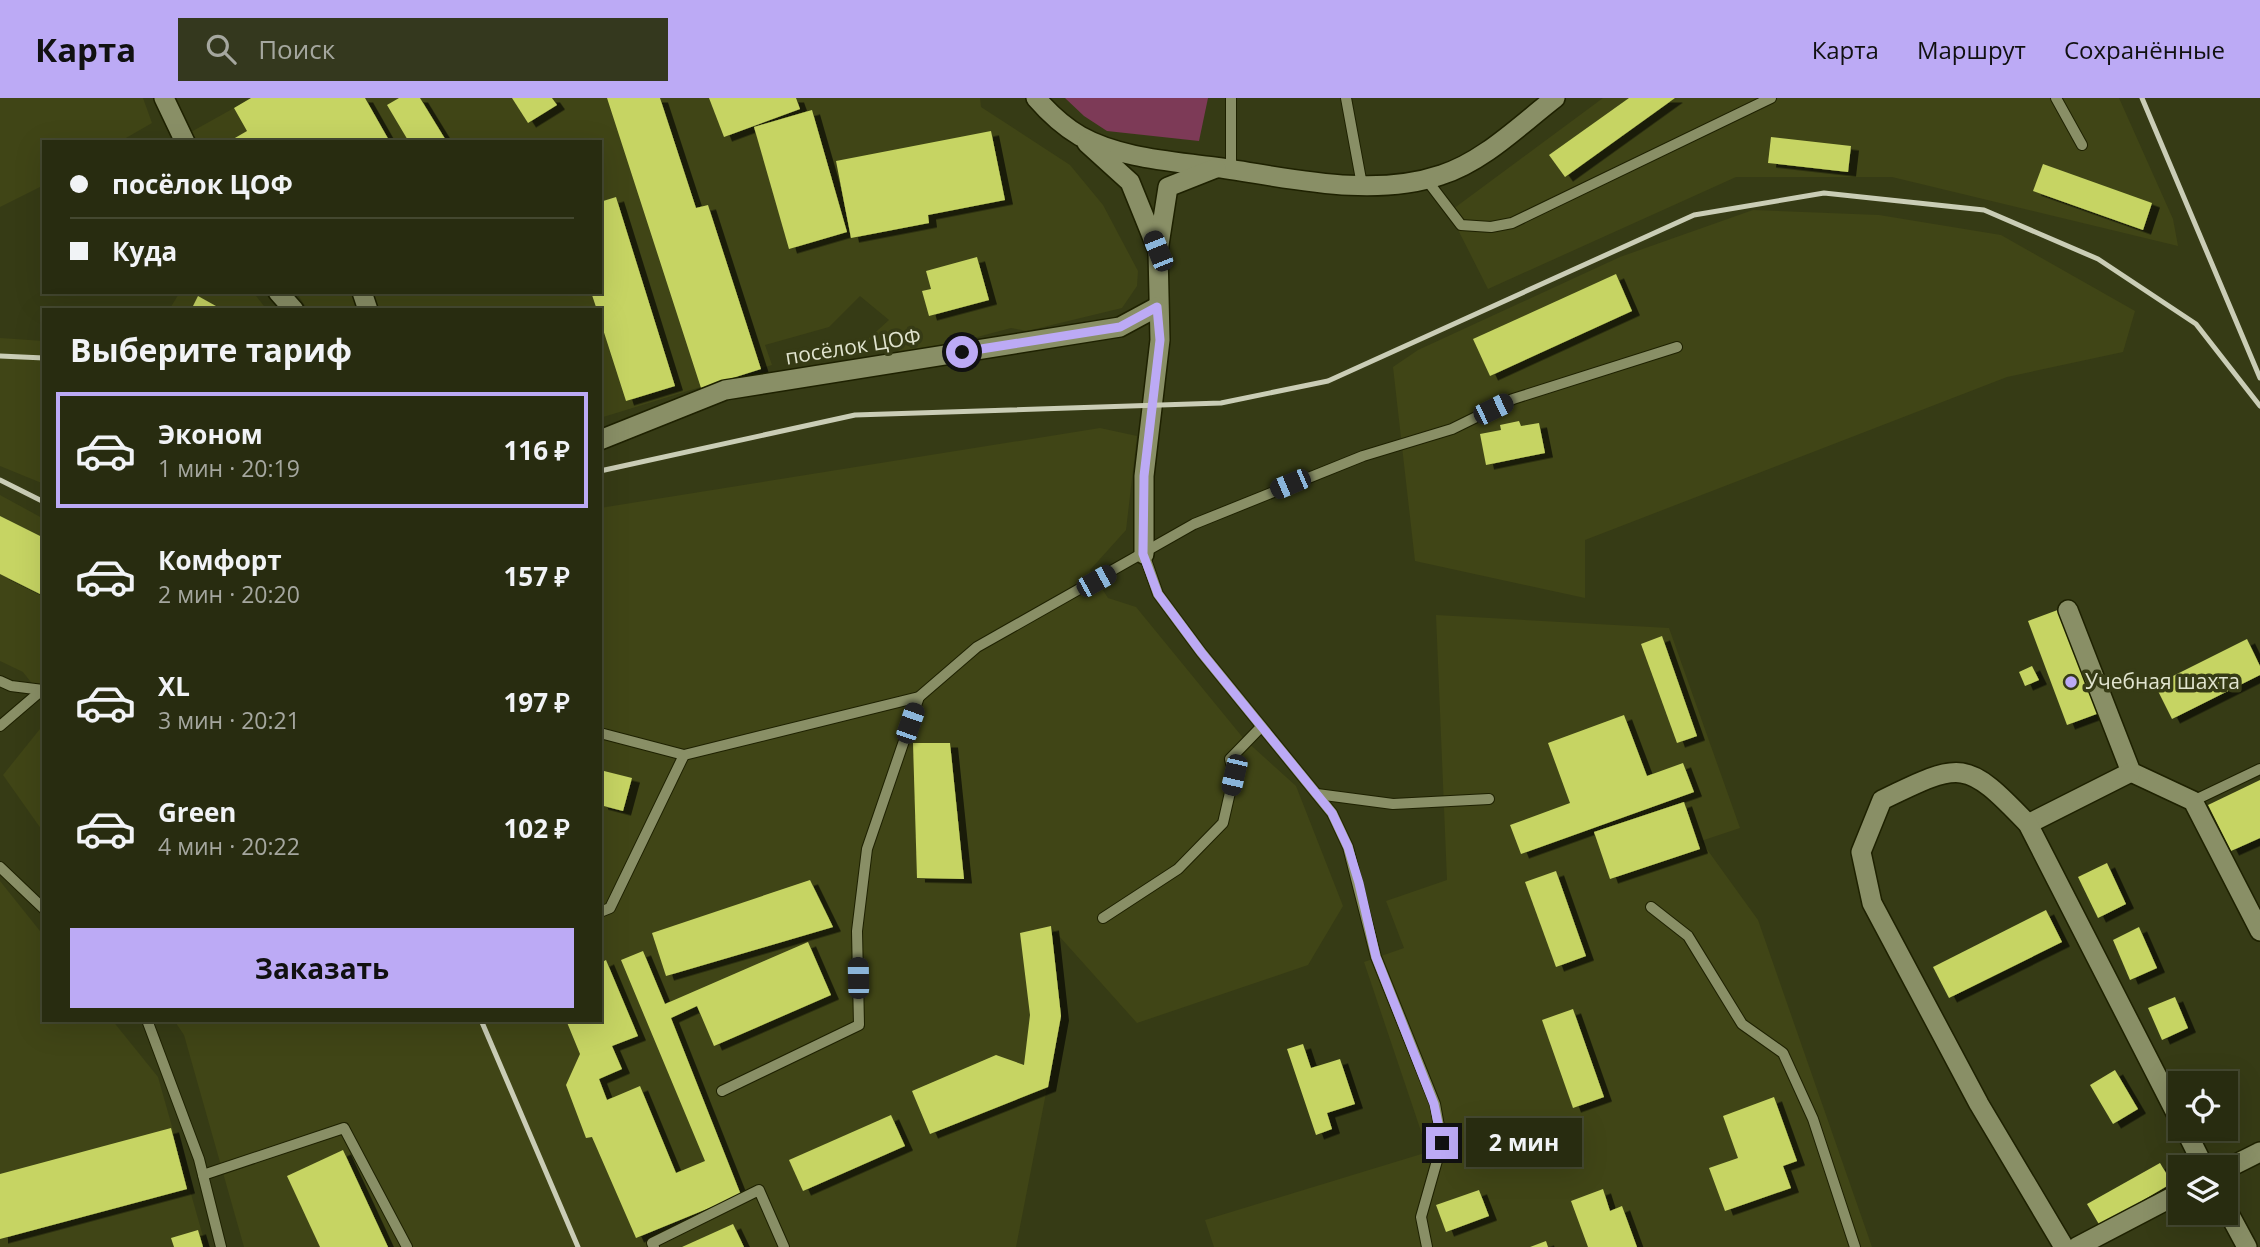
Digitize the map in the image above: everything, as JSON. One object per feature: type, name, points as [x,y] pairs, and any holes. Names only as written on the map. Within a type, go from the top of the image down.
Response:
[{"type":"street","points":[[164,98],[184,140]]},
{"type":"street","points":[[1036,98],[1053,117],[1082,137],[1130,182],[1158,251]]},
{"type":"street","points":[[1082,137],[1136,156],[1362,185],[1443,175],[1481,155],[1555,98]]},
{"type":"street","points":[[1143,554],[1144,476],[1160,340],[1157,307],[1158,251],[1168,187],[1224,168]]},
{"type":"street","points":[[280,294],[292,308]]},
{"type":"street","name":"посёлок ЦОФ","points":[[602,439],[724,390],[1120,327],[1157,307]]},
{"type":"street","points":[[2068,610],[2132,772],[2193,801],[2260,930]]},
{"type":"street","points":[[2064,1247],[1979,1104],[1872,904],[1861,852],[1882,800],[1934,774],[1966,772],[1992,787],[2028,824],[2168,1098]]},
{"type":"street","points":[[2028,824],[2132,772]]},
{"type":"street","points":[[2238,1164],[2260,1152]]},
{"type":"street","points":[[2077,1247],[2168,1199]]},
{"type":"street","points":[[2235,1225],[2247,1247]]},
{"type":"lane","points":[[1224,168],[1231,98]]},
{"type":"lane","points":[[1346,98],[1362,185]]},
{"type":"lane","points":[[1426,179],[1461,225],[1491,227],[1512,223],[1771,98]]},
{"type":"lane","points":[[2056,98],[2082,145]]},
{"type":"lane","points":[[602,734],[684,755],[919,697],[977,647],[1194,524],[1363,456],[1452,429],[1513,399],[1676,347]]},
{"type":"lane","points":[[1143,554],[1158,594],[1332,813],[1348,847],[1376,957],[1434,1104],[1442,1143],[1421,1217],[1427,1247]]},
{"type":"lane","points":[[0,681],[11,686],[42,690]]},
{"type":"lane","points":[[0,726],[42,691]]},
{"type":"lane","points":[[722,1091],[859,1025],[857,931],[867,849],[919,697]]},
{"type":"lane","points":[[1103,918],[1178,869],[1223,823],[1234,775],[1230,760],[1261,727]]},
{"type":"lane","points":[[602,911],[610,908],[684,755]]},
{"type":"lane","points":[[2193,801],[2260,769]]},
{"type":"lane","points":[[1317,794],[1393,804],[1489,799]]},
{"type":"lane","points":[[0,867],[42,907]]},
{"type":"lane","points":[[1651,907],[1688,936],[1742,1024],[1783,1053],[1812,1119],[1855,1247]]},
{"type":"lane","points":[[148,1022],[203,1175],[221,1247]]},
{"type":"lane","points":[[203,1175],[344,1128],[407,1247]]},
{"type":"lane","points":[[650,1246],[759,1190],[784,1247]]},
{"type":"shaded area","points":[[0,98],[143,98],[152,123],[122,140],[42,140],[42,186],[0,207]]},
{"type":"shaded area","points":[[252,98],[980,98],[981,107],[1070,165],[1103,205],[1138,271],[1137,286],[1122,308],[1027,331],[1011,328],[910,355],[868,339],[889,320],[860,296],[829,327],[765,345],[772,365],[602,417],[602,308],[307,308],[297,294],[602,294],[602,140],[197,140],[191,132]]},
{"type":"shaded area","points":[[1065,98],[1208,98],[1199,141],[1107,131],[1084,116]]},
{"type":"shaded area","points":[[1603,98],[2119,98],[2173,219],[2178,246],[1892,177],[1736,177],[1488,289],[1449,212]]},
{"type":"shaded area","points":[[1753,210],[1879,215],[2001,235],[2135,311],[2123,352],[2007,377],[1585,540],[1585,598],[1415,561],[1393,367],[1418,350],[1620,257]]},
{"type":"shaded area","points":[[179,294],[255,294],[265,308],[170,308]]},
{"type":"shaded area","points":[[0,338],[42,341],[42,483],[0,466]]},
{"type":"shaded area","points":[[1100,428],[1137,436],[1126,530],[1090,570],[1108,598],[1136,607],[1244,739],[1296,786],[1343,906],[1308,965],[1137,1023],[1051,927],[1061,1016],[1016,1247],[244,1247],[184,1035],[175,1022],[602,1022],[602,508]]},
{"type":"shaded area","points":[[0,495],[42,518],[42,696],[23,672],[0,661]]},
{"type":"shaded area","points":[[1436,615],[1669,628],[1740,828],[1701,841],[1758,920],[1872,1247],[1214,1247],[1205,1220],[1428,1152],[1364,962],[1404,948],[1386,901],[1447,880]]},
{"type":"shaded area","points":[[42,726],[42,830],[3,775]]},
{"type":"shaded area","points":[[0,881],[42,934],[42,1022],[114,1022],[158,1077],[206,1247],[0,1247]]},
{"type":"building","points":[[251,98],[365,98],[389,140],[231,140],[247,131],[234,108]]},
{"type":"building","points":[[399,98],[420,98],[446,140],[408,140],[387,105]]},
{"type":"building","points":[[512,98],[552,98],[557,105],[528,123]]},
{"type":"building","points":[[607,98],[660,98],[696,208],[708,205],[761,369],[701,388]]},
{"type":"building","points":[[709,98],[796,98],[800,109],[724,137]]},
{"type":"building","points":[[1629,98],[1675,98],[1565,177],[1549,155]]},
{"type":"building","points":[[812,110],[847,232],[789,249],[754,127]]},
{"type":"building","points":[[991,131],[1005,200],[928,215],[929,223],[851,238],[836,161]]},
{"type":"building","points":[[1771,137],[1851,146],[1848,172],[1768,163]]},
{"type":"building","points":[[2043,164],[2152,203],[2143,230],[2033,191]]},
{"type":"building","points":[[616,197],[675,386],[626,401],[602,326],[602,308],[596,308],[592,294],[602,294],[602,201]]},
{"type":"building","points":[[977,257],[989,300],[929,316],[922,291],[931,289],[926,271]]},
{"type":"building","points":[[1616,274],[1632,311],[1490,376],[1473,339]]},
{"type":"building","points":[[198,296],[219,308],[192,308]]},
{"type":"building","points":[[1519,421],[1521,426],[1539,423],[1545,453],[1486,465],[1480,434],[1501,430],[1500,425]]},
{"type":"building","points":[[0,516],[42,537],[42,595],[0,574]]},
{"type":"building","points":[[2063,608],[2102,712],[2067,725],[2028,621]]},
{"type":"building","points":[[1662,636],[1697,736],[1677,743],[1641,644]]},
{"type":"building","points":[[2247,639],[2260,666],[2260,675],[2172,719],[2155,685]]},
{"type":"building","points":[[2032,666],[2039,680],[2025,686],[2019,672]]},
{"type":"building","points":[[1624,715],[1647,776],[1683,763],[1694,792],[1521,854],[1510,825],[1570,803],[1548,743]]},
{"type":"building","points":[[913,743],[950,743],[964,879],[917,878]]},
{"type":"building","points":[[602,770],[632,778],[623,811],[602,806]]},
{"type":"building","points":[[2260,780],[2260,838],[2231,851],[2208,805]]},
{"type":"building","points":[[1684,802],[1700,849],[1610,879],[1594,832]]},
{"type":"building","points":[[2107,863],[2126,904],[2098,918],[2078,877]]},
{"type":"building","points":[[1556,871],[1586,956],[1556,967],[1525,882]]},
{"type":"building","points":[[810,880],[833,927],[666,976],[652,933]]},
{"type":"building","points":[[2046,910],[2062,942],[1949,998],[1933,967]]},
{"type":"building","points":[[1051,926],[1061,1016],[1048,1087],[930,1134],[912,1091],[996,1055],[1024,1065],[1030,1015],[1020,933]]},
{"type":"building","points":[[2139,927],[2157,968],[2130,980],[2113,940]]},
{"type":"building","points":[[808,942],[831,995],[714,1046],[697,1006],[671,1018],[741,1195],[636,1238],[592,1137],[586,1138],[566,1085],[580,1054],[567,1022],[602,1022],[602,962],[606,960],[638,1036],[612,1046],[622,1069],[599,1079],[607,1100],[640,1086],[676,1173],[705,1161],[621,960],[643,951],[665,1004]]},
{"type":"building","points":[[2175,997],[2188,1028],[2162,1040],[2148,1008]]},
{"type":"building","points":[[1573,1009],[1604,1097],[1573,1108],[1542,1020]]},
{"type":"building","points":[[1303,1044],[1311,1068],[1340,1059],[1355,1104],[1327,1113],[1332,1129],[1316,1135],[1287,1049]]},
{"type":"building","points":[[2115,1070],[2138,1109],[2113,1124],[2090,1085]]},
{"type":"building","points":[[1774,1097],[1797,1161],[1783,1166],[1791,1188],[1725,1211],[1709,1168],[1738,1158],[1723,1116]]},
{"type":"building","points":[[891,1115],[905,1146],[803,1191],[789,1160]]},
{"type":"building","points":[[171,1128],[187,1189],[0,1239],[0,1174]]},
{"type":"building","points":[[343,1150],[388,1247],[320,1247],[287,1176]]},
{"type":"building","points":[[2160,1163],[2168,1176],[2168,1185],[2100,1226],[2087,1204]]},
{"type":"building","points":[[1603,1189],[1610,1211],[1622,1206],[1637,1247],[1588,1247],[1571,1201]]},
{"type":"building","points":[[1479,1190],[1489,1216],[1446,1232],[1436,1205]]},
{"type":"building","points":[[733,1224],[744,1247],[682,1247]]},
{"type":"building","points":[[198,1230],[203,1247],[174,1247],[171,1238]]},
{"type":"building","points":[[1546,1241],[1548,1247],[1530,1247]]},
{"type":"railway","points":[[2142,98],[2260,378]]},
{"type":"railway","points":[[602,471],[855,415],[1221,403],[1328,381],[1694,215],[1824,193],[1984,210],[2098,259],[2196,324],[2260,406]]},
{"type":"railway","points":[[0,356],[42,358]]},
{"type":"railway","points":[[0,480],[42,501]]},
{"type":"railway","points":[[482,1022],[578,1247]]},
{"type":"place","name":"Учебная шахта","points":[[2071,682]]},
{"type":"route","points":[[962,352],[1120,327],[1157,307],[1160,340],[1144,476],[1143,554],[1158,594],[1201,652],[1332,813],[1348,847],[1376,957],[1434,1104],[1442,1143]]}]
